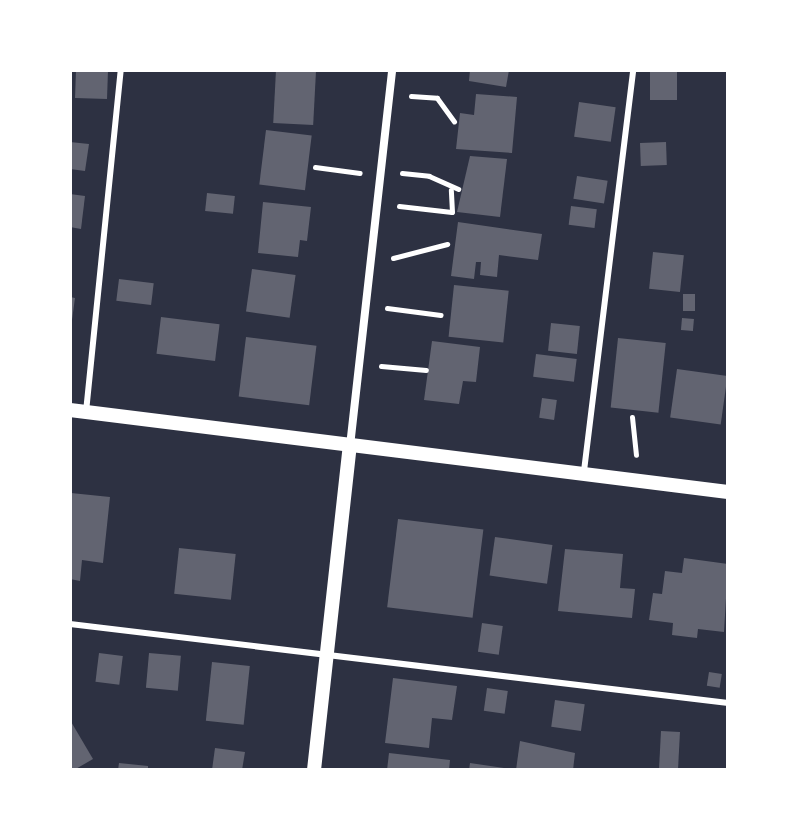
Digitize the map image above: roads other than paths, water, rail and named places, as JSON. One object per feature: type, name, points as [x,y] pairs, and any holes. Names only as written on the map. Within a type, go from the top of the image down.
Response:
[{"type":"street","points":[[314,770],[392,70]]},
{"type":"street","points":[[70,410],[728,492]]},
{"type":"lane","points":[[86,412],[121,70]]},
{"type":"lane","points":[[584,475],[633,70]]},
{"type":"lane","points":[[70,624],[728,703]]}]
